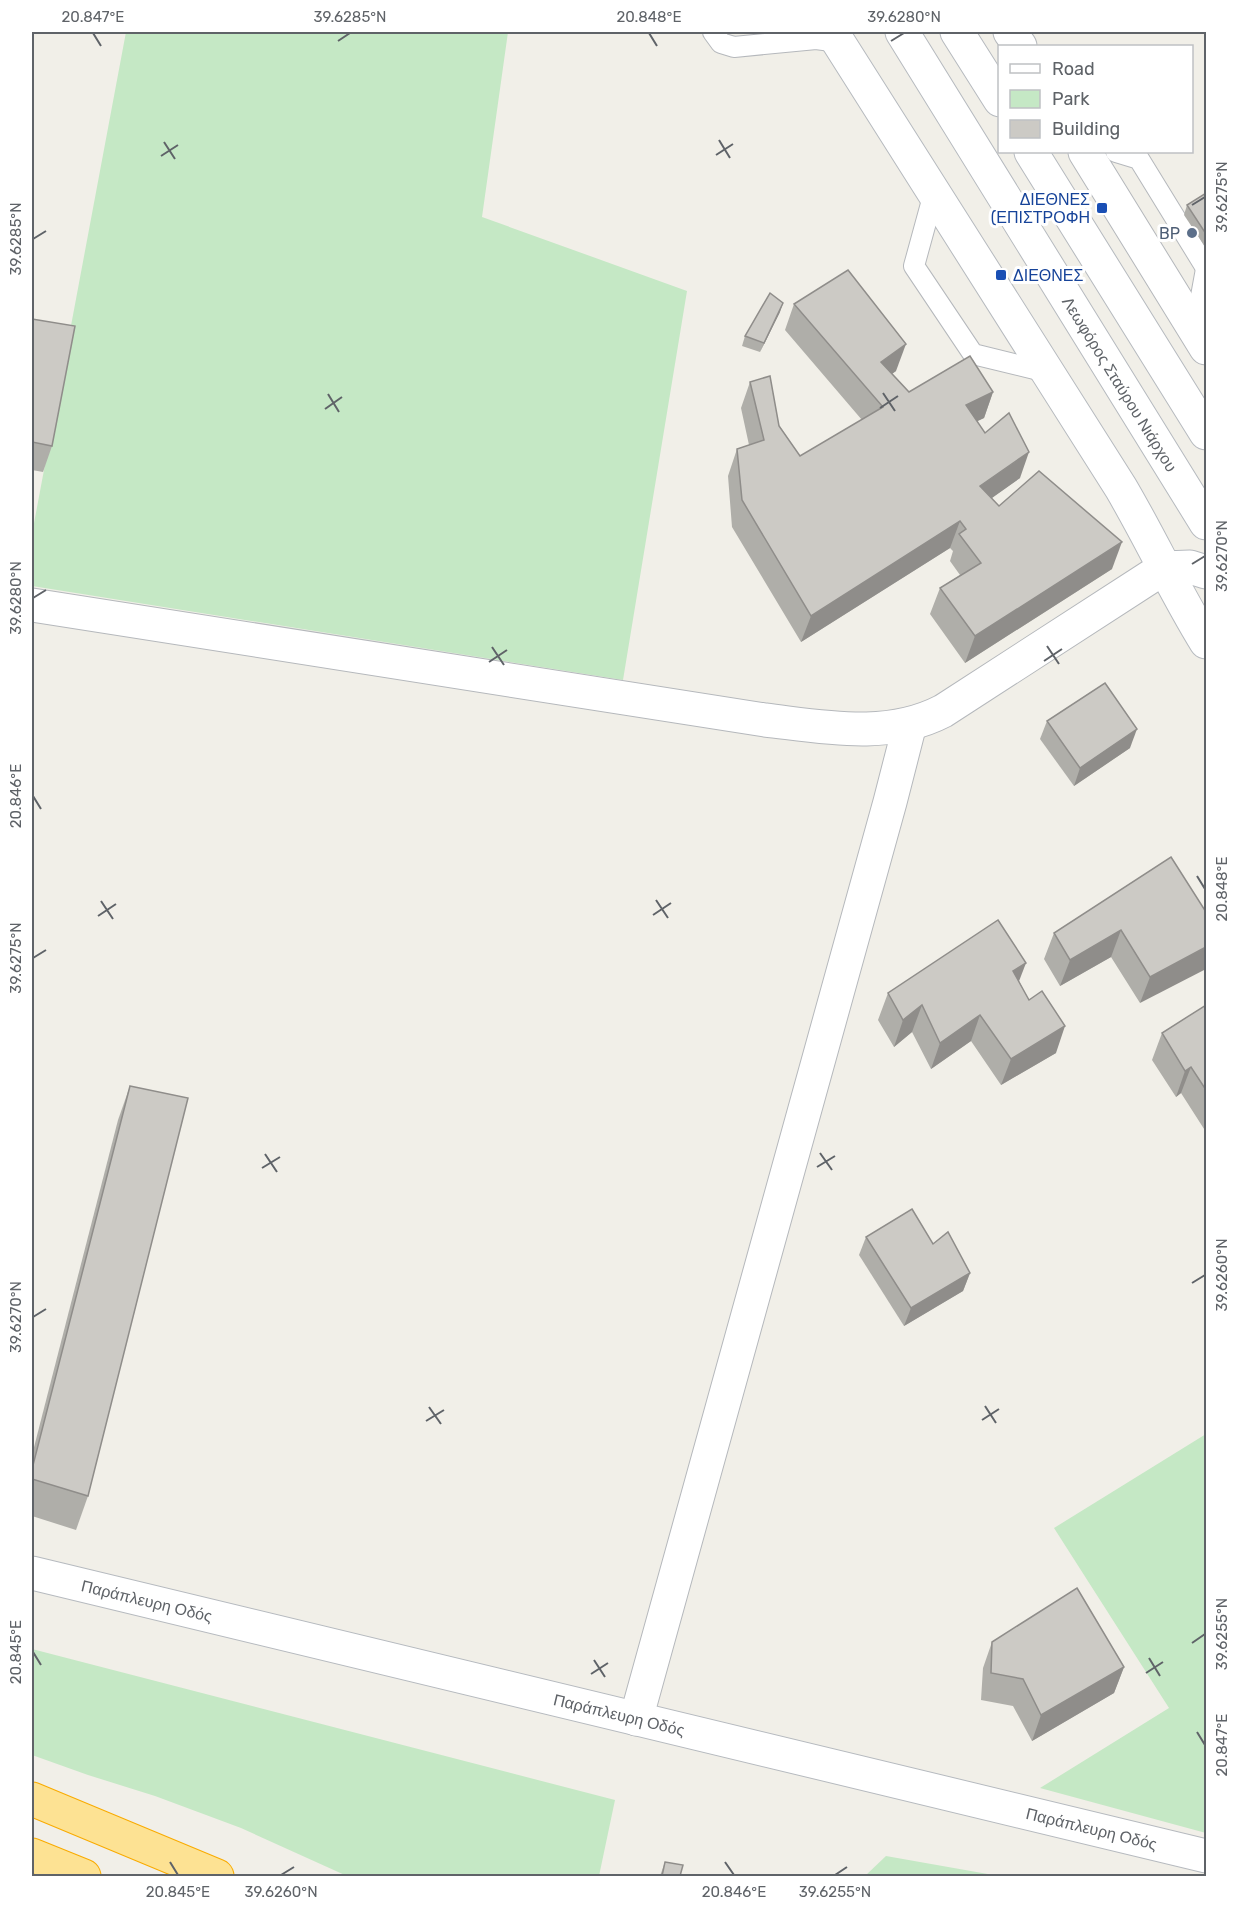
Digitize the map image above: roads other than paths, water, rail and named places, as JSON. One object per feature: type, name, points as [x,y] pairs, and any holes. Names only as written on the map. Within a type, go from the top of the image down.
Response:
[{"type":"highway","points":[[32,1799],[217,1876]]},
{"type":"highway","points":[[32,1855],[84,1876]]},
{"type":"street","name":"Λεωφόρος Σταύρου Νιάρχου","points":[[902,32],[1206,523]]},
{"type":"street","points":[[957,32],[998,98]]},
{"type":"street","points":[[1010,32],[1019,45]]},
{"type":"street","points":[[836,37],[1121,488],[1147,532],[1181,602],[1206,642]]},
{"type":"street","points":[[1032,153],[1206,433]]},
{"type":"street","points":[[1086,153],[1201,338]]},
{"type":"street","points":[[32,605],[765,720],[856,729],[891,728],[910,724],[943,711],[1164,568],[1190,567],[1206,572]]},
{"type":"street","points":[[636,1719],[910,724]]},
{"type":"street","name":"Παράπλευρη Οδός","points":[[32,1573],[1206,1856]]},
{"type":"lane","points":[[713,32],[721,43],[734,47],[836,37]]},
{"type":"lane","points":[[1119,153],[1139,159],[1206,268],[1201,338]]},
{"type":"lane","points":[[934,193],[914,266],[973,354],[1047,372]]},
{"type":"place","name":"ΔΙΕΘΝΕΣ (ΕΠΙΣΤΡΟΦΗ","points":[[1102,208]]},
{"type":"place","name":"BP","points":[[1192,233]]},
{"type":"place","name":"ΔΙΕΘΝΕΣ","points":[[1001,275]]}]
